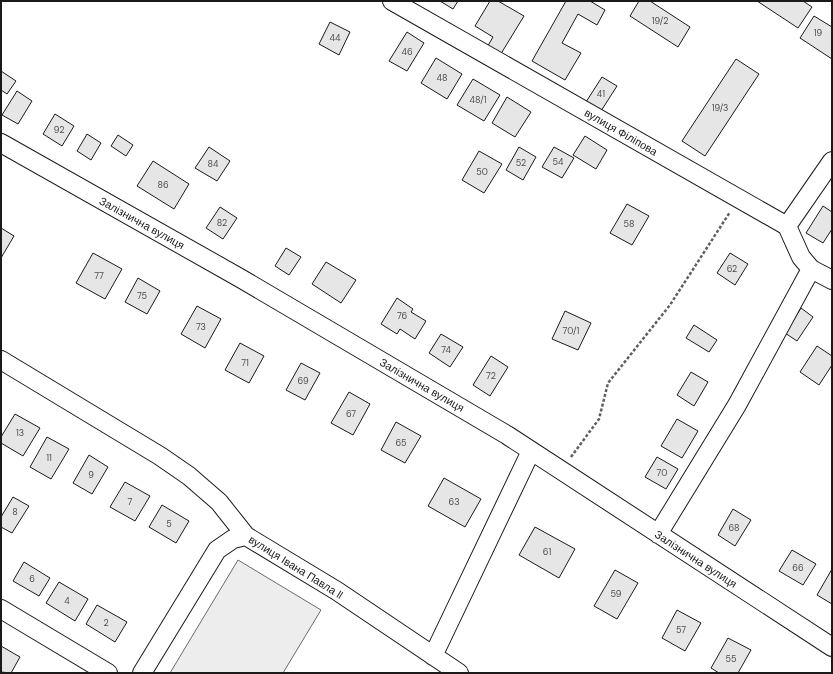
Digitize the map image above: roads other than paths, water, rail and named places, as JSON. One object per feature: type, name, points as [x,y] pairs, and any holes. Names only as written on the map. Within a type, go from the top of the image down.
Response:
[{"type":"street","name":"вулиця Філіпова","points":[[392,1],[787,226]]},
{"type":"street","name":"Залізнична вулиця","points":[[1,143],[240,278],[507,435],[832,647]]},
{"type":"street","points":[[832,161],[787,226],[801,257],[812,269],[832,280]]},
{"type":"street","points":[[658,534],[737,405],[812,269]]},
{"type":"street","name":"вулиця Івана Павла II","points":[[1,360],[160,456],[220,502],[246,536],[337,592],[459,673]]},
{"type":"street","points":[[433,656],[531,451]]},
{"type":"street","points":[[142,673],[217,550],[233,539],[246,536]]},
{"type":"street","points":[[1,609],[108,673]]}]
